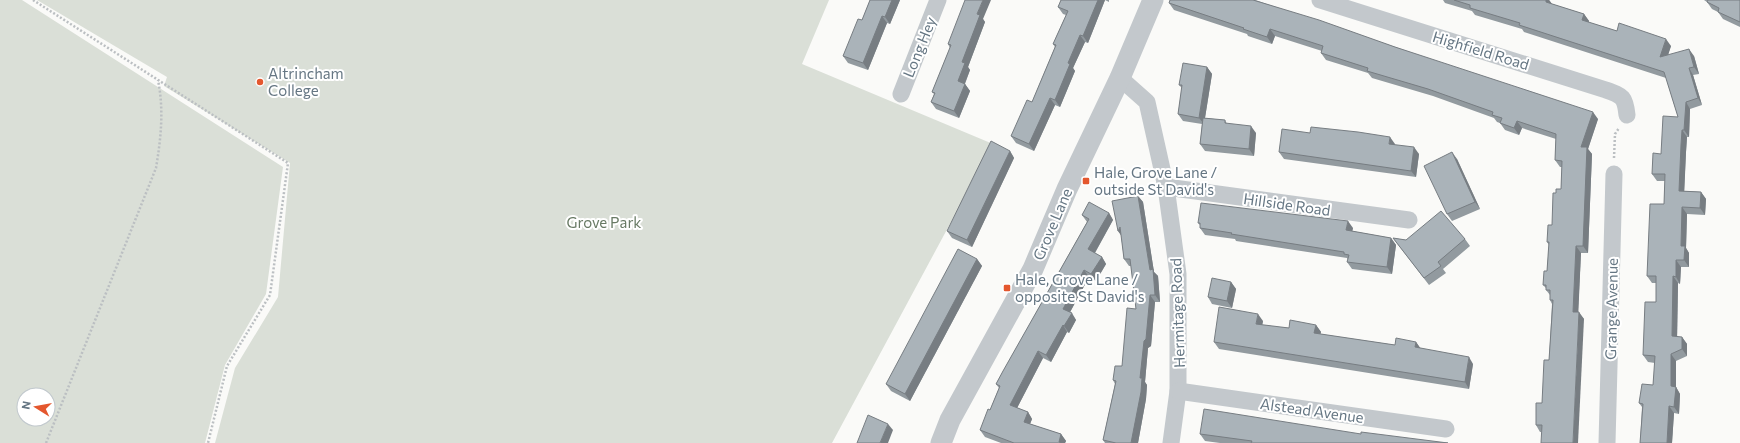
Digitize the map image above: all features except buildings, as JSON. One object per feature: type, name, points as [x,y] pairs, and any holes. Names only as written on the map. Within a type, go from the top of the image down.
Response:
[{"type":"street","name":"Long Hey","points":[[901,94],[938,0]]},
{"type":"street","name":"Grove Lane","points":[[941,443],[950,420],[1032,269],[1066,189],[1120,78],[1153,0]]},
{"type":"street","name":"Highfield Road","points":[[1320,0],[1621,95],[1626,102],[1627,115]]},
{"type":"street","name":"Hermitage Road","points":[[1120,78],[1148,102],[1166,187],[1178,274],[1178,390],[1171,443]]},
{"type":"street","name":"Grange Avenue","points":[[1607,443],[1614,174]]},
{"type":"street","name":"Hillside Road","points":[[1166,187],[1409,220]]},
{"type":"street","name":"Alstead Avenue","points":[[1178,390],[1446,429]]},
{"type":"path","points":[[33,0],[288,163],[270,295],[227,366],[208,443]]},
{"type":"path","points":[[46,443],[156,168],[162,130],[162,98],[158,80]]},
{"type":"path","points":[[1614,174],[1615,134],[1627,115]]},
{"type":"green space","points":[[0,0],[22,0],[283,167],[266,294],[225,365],[205,443],[0,443]]},
{"type":"green space","name":"Grove Park","points":[[37,0],[829,0],[802,64],[993,144],[832,443],[215,443],[235,368],[278,297],[290,163],[164,86],[167,77]]},
{"type":"place","name":"Altrincham College","points":[[260,82]]},
{"type":"place","name":"Hale, Grove Lane / outside St David's","points":[[1086,181]]},
{"type":"place","name":"Hale, Grove Lane / opposite St David's","points":[[1007,288]]}]
